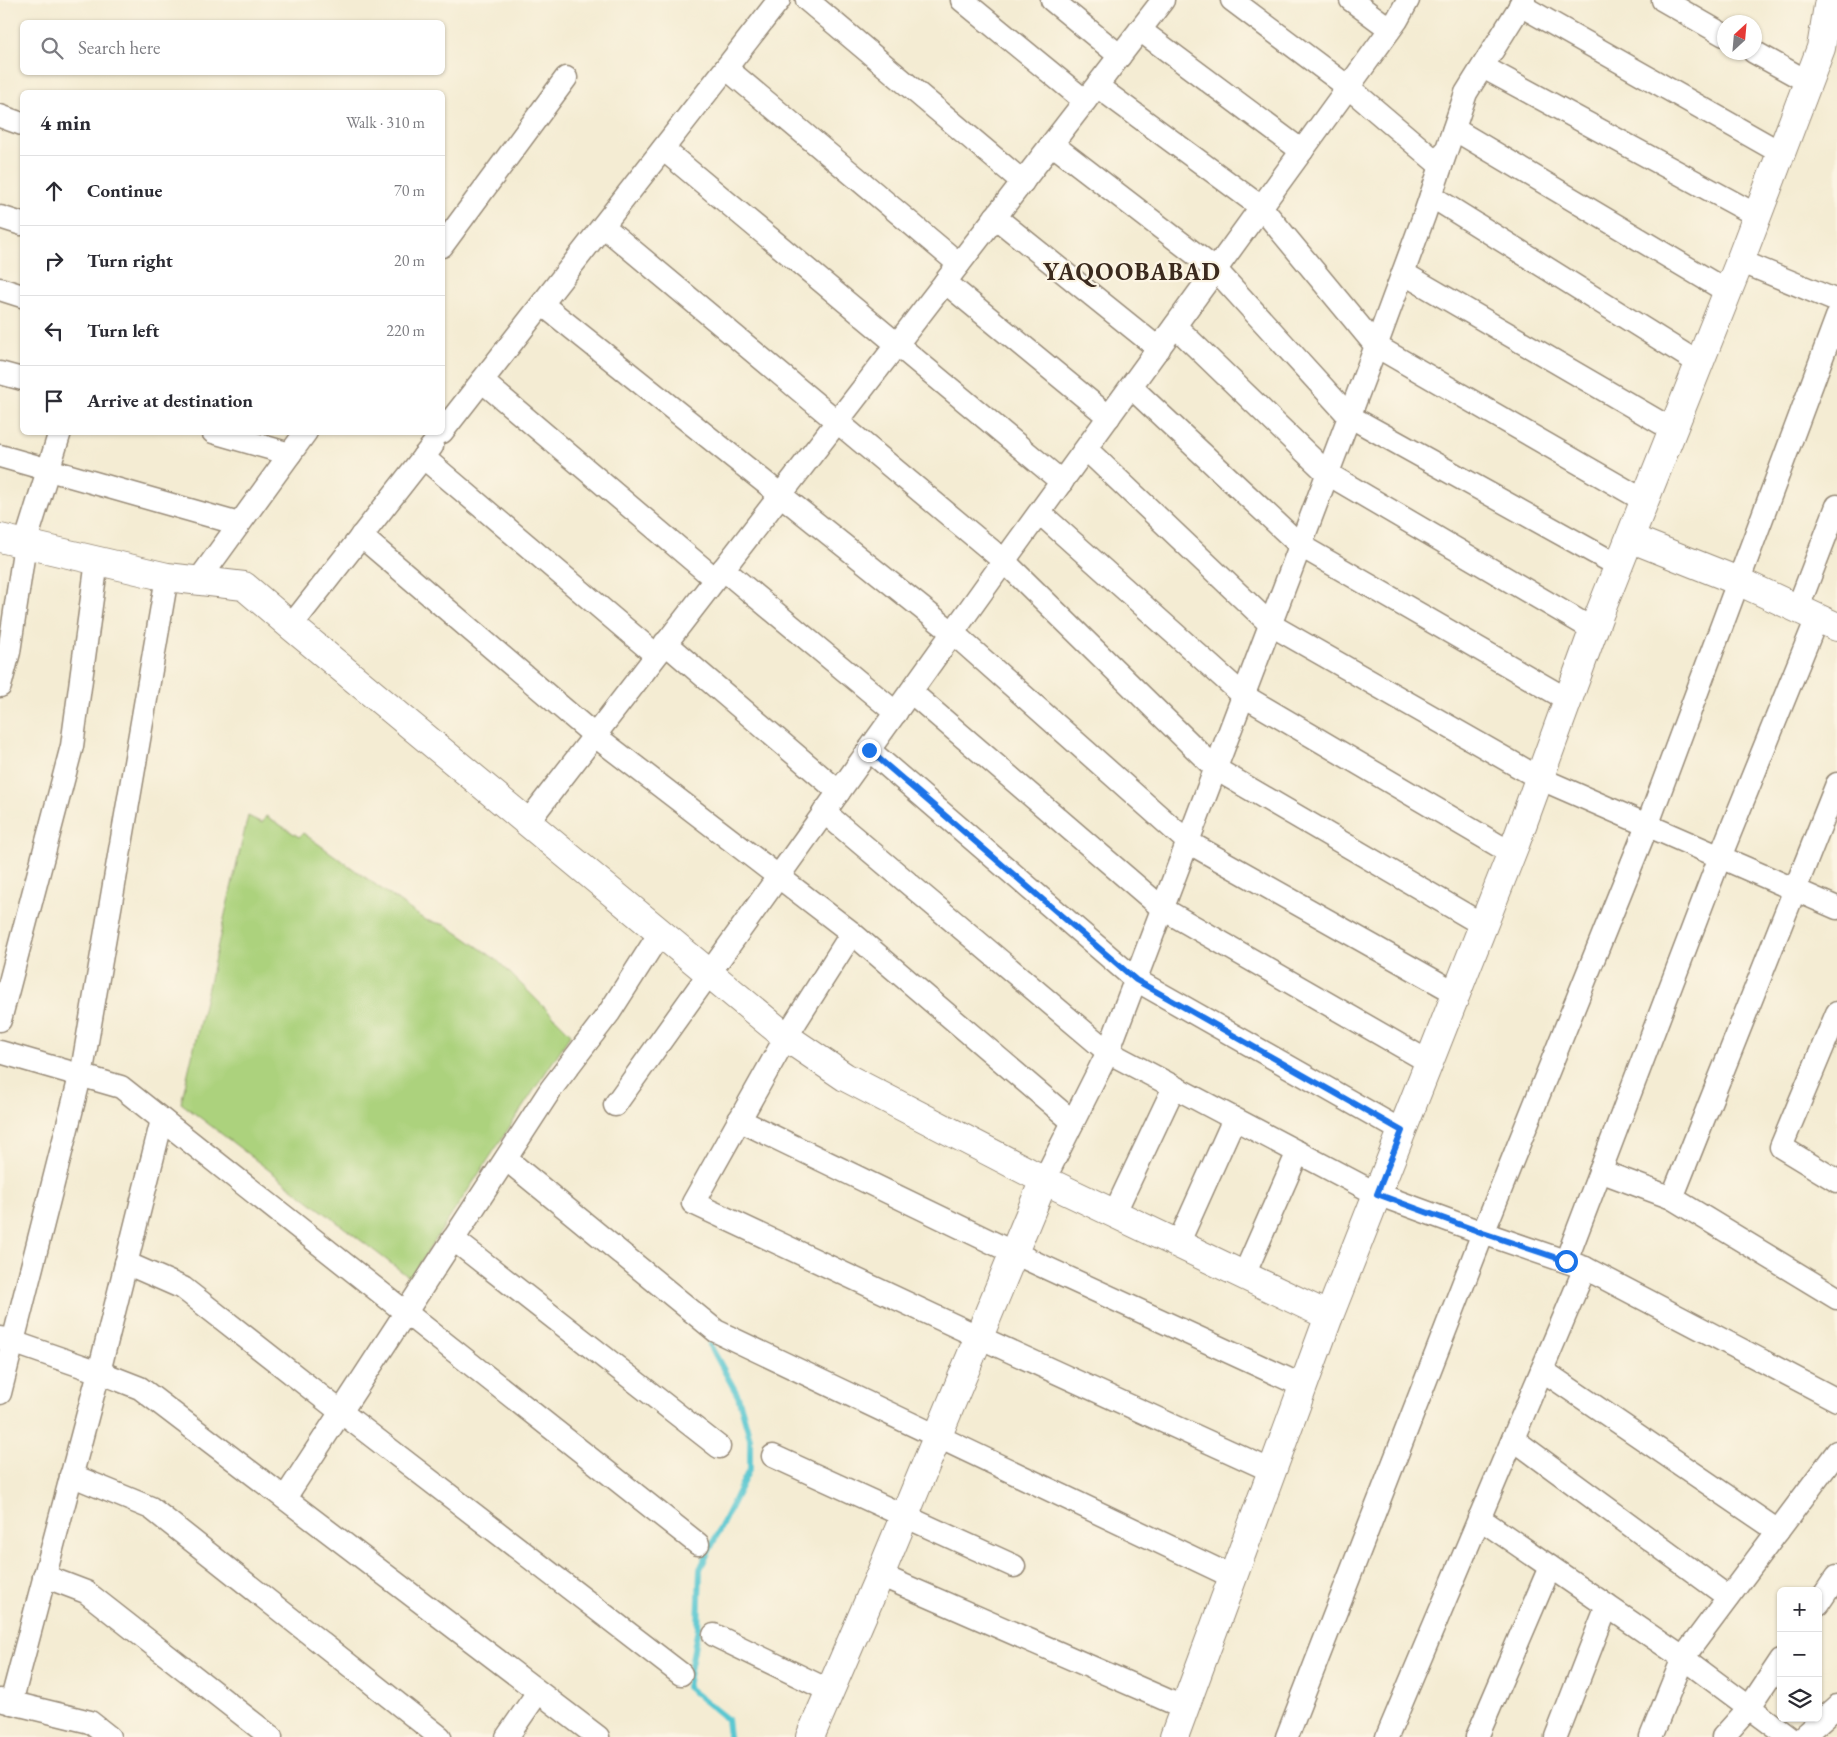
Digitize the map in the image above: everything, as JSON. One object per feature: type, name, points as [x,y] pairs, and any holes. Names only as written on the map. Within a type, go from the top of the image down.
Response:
[{"type":"street","points":[[445,428],[780,0]]},
{"type":"street","points":[[807,0],[1023,182]]},
{"type":"street","points":[[962,0],[1091,94],[1261,207],[1376,346],[1645,501]]},
{"type":"street","points":[[1052,0],[1120,56]]},
{"type":"street","points":[[526,823],[1163,0]]},
{"type":"street","points":[[1232,0],[1348,87],[1441,166]]},
{"type":"street","points":[[1351,0],[1390,29]]},
{"type":"street","points":[[615,1105],[1004,561],[1390,29],[1408,0]]},
{"type":"street","points":[[1663,0],[1717,31]]},
{"type":"street","points":[[810,1737],[905,1516],[1044,1180],[1108,1052],[1376,346],[1431,196],[1466,93],[1522,2],[1781,153]]},
{"type":"street","points":[[1174,1737],[1329,1316],[1512,853],[1594,630],[1758,216],[1821,48],[1825,2]]},
{"type":"street","points":[[1140,30],[1302,151]]},
{"type":"street","points":[[1762,56],[1808,82]]},
{"type":"street","points":[[1483,67],[1758,216]]},
{"type":"street","points":[[726,68],[959,264]]},
{"type":"street","points":[[445,242],[566,78]]},
{"type":"street","points":[[0,116],[20,123]]},
{"type":"street","points":[[1454,129],[1728,292]]},
{"type":"street","points":[[1052,144],[1216,270],[1349,416],[1619,566]]},
{"type":"street","points":[[663,149],[1062,482]]},
{"type":"street","points":[[1431,196],[1700,364]]},
{"type":"street","points":[[0,217],[20,223]]},
{"type":"street","points":[[995,217],[1159,349]]},
{"type":"street","points":[[603,226],[1004,561],[1216,769],[1483,925]]},
{"type":"street","points":[[1740,261],[1837,301]]},
{"type":"street","points":[[1403,273],[1673,430]]},
{"type":"street","points":[[945,282],[1109,417]]},
{"type":"street","points":[[0,289],[20,295]]},
{"type":"street","points":[[542,304],[953,633],[1188,842],[1456,994]]},
{"type":"street","points":[[1287,1737],[1483,1233],[1647,826],[1837,317]]},
{"type":"street","points":[[1175,326],[1328,474],[1594,630]]},
{"type":"street","points":[[0,372],[20,378]]},
{"type":"street","points":[[482,381],[719,574],[896,712]]},
{"type":"street","points":[[1132,387],[1300,546],[1568,700]]},
{"type":"street","points":[[0,686],[9,652],[12,541],[48,470],[59,435]]},
{"type":"street","points":[[224,435],[290,454]]},
{"type":"street","points":[[198,581],[304,435]]},
{"type":"street","points":[[291,626],[440,435]]},
{"type":"street","points":[[1086,449],[1271,625],[1539,778],[1837,908]]},
{"type":"street","points":[[0,456],[239,524]]},
{"type":"street","points":[[423,458],[839,792]]},
{"type":"street","points":[[1386,1737],[1542,1370],[1576,1264],[1600,1171],[1720,857],[1817,618],[1837,506]]},
{"type":"street","points":[[1040,513],[1244,696],[1512,853]]},
{"type":"street","points":[[362,536],[594,735],[852,933],[1074,1122]]},
{"type":"street","points":[[1630,538],[1738,581],[1817,618]]},
{"type":"street","points":[[12,541],[167,577],[244,586],[786,1038],[845,1077],[1044,1180],[1329,1316]]},
{"type":"street","points":[[0,1020],[72,746],[97,561]]},
{"type":"street","points":[[0,1393],[7,1340],[80,1077],[167,577]]},
{"type":"street","points":[[911,692],[1163,909],[1429,1062]]},
{"type":"street","points":[[869,750],[1136,980],[1402,1131]]},
{"type":"street","points":[[1672,1198],[1837,784]]},
{"type":"street","points":[[824,812],[1108,1052],[1377,1194],[1483,1233],[1576,1264],[1837,1400]]},
{"type":"street","points":[[285,1498],[551,1089],[609,1012],[660,933]]},
{"type":"street","points":[[852,933],[786,1038],[693,1203],[1272,1471]]},
{"type":"street","points":[[1837,1013],[1781,1147],[1837,1181]]},
{"type":"street","points":[[0,1052],[121,1088],[698,1544]]},
{"type":"street","points":[[1114,1214],[1174,1087]]},
{"type":"street","points":[[1178,1244],[1234,1119]]},
{"type":"street","points":[[109,1737],[90,1722],[5,1701],[44,1576],[99,1372],[162,1120]]},
{"type":"street","points":[[740,1120],[1014,1253],[1303,1386]]},
{"type":"street","points":[[1244,1275],[1298,1152]]},
{"type":"street","points":[[506,1159],[716,1331],[1233,1577]]},
{"type":"street","points":[[1600,1171],[1672,1198],[1837,1298]]},
{"type":"street","points":[[454,1239],[719,1447]]},
{"type":"street","points":[[126,1263],[183,1288],[681,1674]]},
{"type":"street","points":[[7,1340],[140,1388],[598,1737]]},
{"type":"street","points":[[1542,1370],[1778,1531]]},
{"type":"street","points":[[1513,1439],[1728,1598]]},
{"type":"street","points":[[1651,1737],[1683,1658],[1837,1452]]},
{"type":"street","points":[[773,1456],[1014,1566]]},
{"type":"street","points":[[71,1476],[151,1508],[440,1737]]},
{"type":"street","points":[[1479,1518],[1683,1658],[1789,1737]]},
{"type":"street","points":[[1477,1737],[1550,1567]]},
{"type":"street","points":[[880,1575],[1185,1708]]},
{"type":"street","points":[[44,1576],[86,1592],[272,1737]]},
{"type":"street","points":[[1822,1598],[1837,1576]]},
{"type":"street","points":[[1556,1737],[1607,1606]]},
{"type":"street","points":[[714,1635],[830,1691]]},
{"type":"street","points":[[1723,1737],[1749,1708],[1777,1666]]},
{"type":"street","points":[[507,1737],[538,1692]]},
{"type":"street","points":[[1802,1737],[1837,1706]]},
{"type":"green space","points":[[248,816],[262,823],[266,816],[299,837],[303,833],[425,920],[446,925],[497,960],[571,1034],[410,1278],[181,1103]]},
{"type":"waterway","points":[[710,1345],[738,1396],[750,1438],[750,1468],[700,1569],[698,1628],[687,1687],[727,1719],[729,1737]]},
{"type":"district","name":"YAQOOBABAD","points":[[1132,271]]},
{"type":"route","points":[[869,750],[1136,980],[1402,1131],[1377,1194],[1566,1261]]}]
